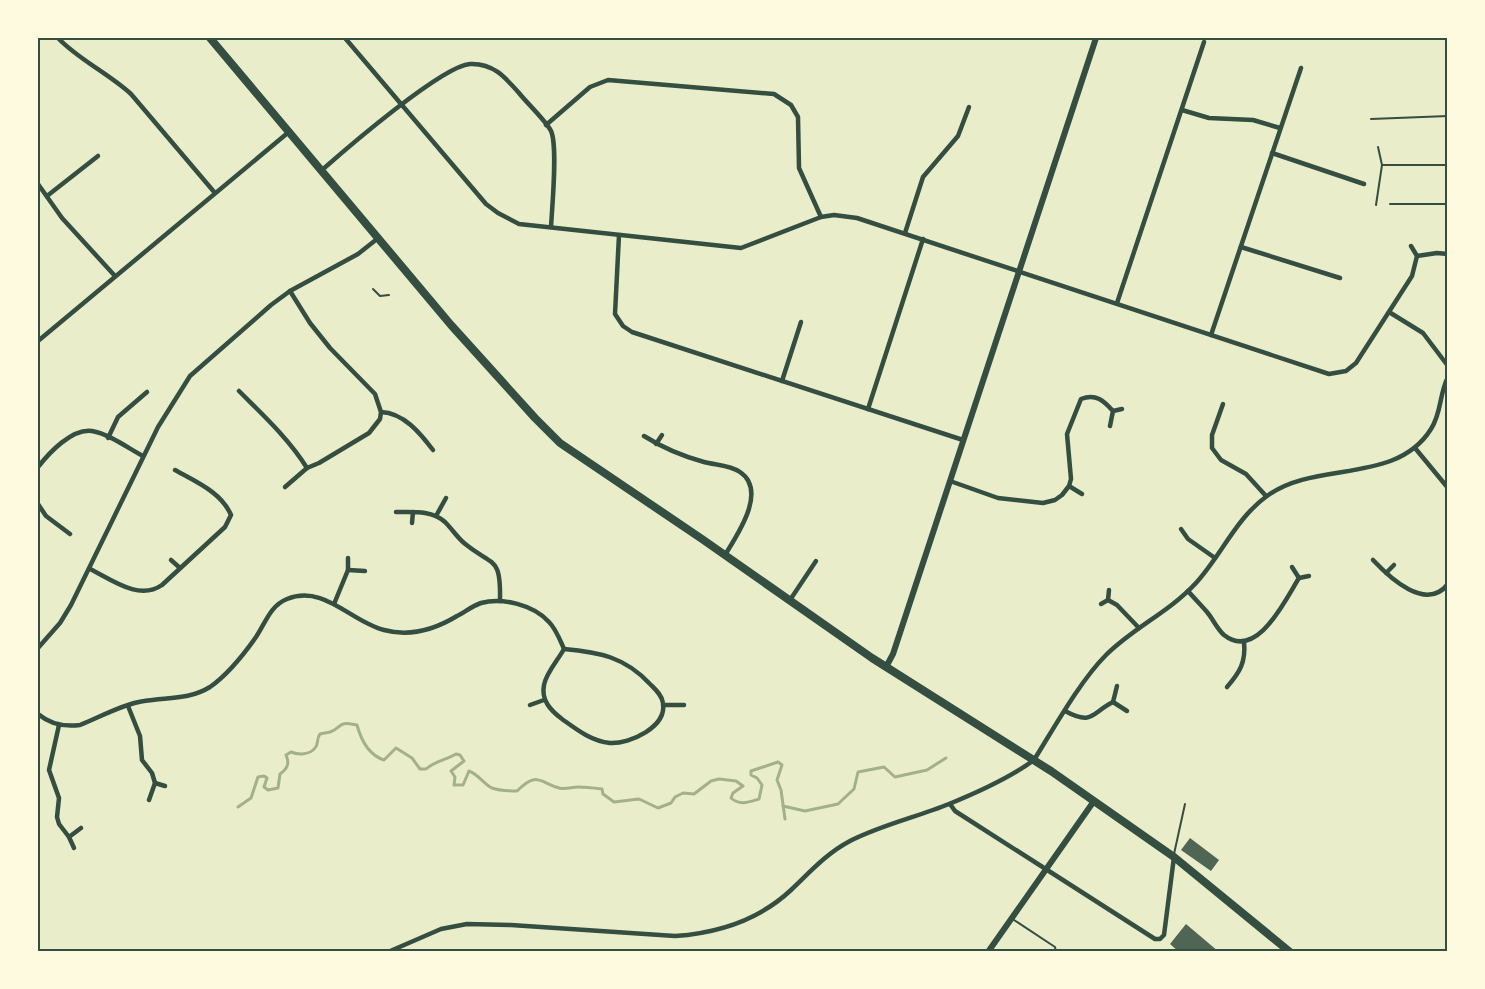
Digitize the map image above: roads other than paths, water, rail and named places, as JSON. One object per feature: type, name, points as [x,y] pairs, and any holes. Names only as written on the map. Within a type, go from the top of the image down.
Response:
[{"type":"main road","points":[[210,38],[290,131],[377,239],[549,433],[575,454],[886,667],[1034,760],[1174,856],[1290,951]]},
{"type":"street","points":[[58,38],[131,94],[215,193]]},
{"type":"street","points":[[345,38],[486,204],[519,224],[741,248],[821,217],[834,215],[857,218],[1329,374],[1346,371],[1356,363],[1389,312],[1412,276],[1417,256],[1411,246]]},
{"type":"street","points":[[886,667],[893,654],[1096,38]]},
{"type":"street","points":[[1117,303],[1204,42]]},
{"type":"street","points":[[322,170],[402,104],[450,70],[468,64],[487,66],[502,74],[551,131],[554,151],[551,227]]},
{"type":"street","points":[[1211,335],[1301,68]]},
{"type":"street","points":[[546,125],[590,87],[608,80],[774,94],[791,105],[798,117],[799,168],[821,217]]},
{"type":"street","points":[[905,234],[923,177],[958,136],[969,107]]},
{"type":"street","points":[[1182,110],[1209,118],[1253,120],[1280,128]]},
{"type":"street","points":[[38,341],[290,131]]},
{"type":"street","points":[[1272,153],[1364,184]]},
{"type":"street","points":[[47,196],[98,156]]},
{"type":"street","points":[[38,184],[62,218],[115,276]]},
{"type":"street","points":[[619,235],[614,308],[617,319],[632,332],[963,440]]},
{"type":"street","points":[[38,648],[60,623],[90,569],[169,406],[190,376],[245,326],[290,291],[341,264],[377,239]]},
{"type":"street","points":[[868,409],[923,239]]},
{"type":"street","points":[[1241,247],[1340,278]]},
{"type":"street","points":[[1417,256],[1437,252],[1448,254]]},
{"type":"street","points":[[285,487],[307,468],[361,440],[374,428],[381,412],[375,394],[330,348],[310,323],[290,291]]},
{"type":"street","points":[[1389,312],[1423,333],[1448,366]]},
{"type":"street","points":[[782,381],[801,322]]},
{"type":"street","points":[[388,951],[441,929],[467,924],[675,936],[713,931],[745,921],[764,912],[835,850],[853,839],[950,804],[1022,769],[1034,760],[1095,666],[1106,654],[1188,591],[1250,512],[1266,496],[1302,479],[1392,461],[1414,448],[1427,435],[1437,417],[1448,377]]},
{"type":"street","points":[[239,391],[269,421],[307,468]]},
{"type":"street","points":[[108,438],[118,417],[147,392]]},
{"type":"street","points":[[1077,392],[1082,399]]},
{"type":"street","points":[[950,481],[998,498],[1043,503],[1056,500],[1069,486],[1072,469],[1067,448],[1067,434],[1082,399],[1098,398],[1113,411]]},
{"type":"street","points":[[1223,404],[1211,437],[1211,445],[1221,460],[1246,474],[1266,496]]},
{"type":"street","points":[[1113,411],[1122,410]]},
{"type":"street","points":[[1110,426],[1113,411]]},
{"type":"street","points":[[381,412],[388,412],[404,419],[433,450]]},
{"type":"street","points":[[1218,417],[1226,421]]},
{"type":"street","points":[[38,467],[75,434],[92,431],[143,456]]},
{"type":"street","points":[[656,444],[662,435]]},
{"type":"street","points":[[644,436],[656,444],[687,456],[736,470],[742,473],[747,480],[750,497],[749,511],[746,521],[725,555]]},
{"type":"street","points":[[1414,448],[1448,488]]},
{"type":"street","points":[[90,569],[134,591],[146,592],[162,585],[225,527],[231,515],[223,502],[208,488],[175,470]]},
{"type":"street","points":[[1069,486],[1082,494]]},
{"type":"street","points":[[436,516],[446,498]]},
{"type":"street","points":[[38,504],[46,516],[70,534]]},
{"type":"street","points":[[396,512],[436,516],[447,523],[460,540],[494,563],[499,577],[500,601]]},
{"type":"street","points":[[412,523],[413,512]]},
{"type":"street","points":[[1181,529],[1188,539],[1215,558]]},
{"type":"street","points":[[1184,545],[1188,539]]},
{"type":"street","points":[[334,604],[348,570],[348,558]]},
{"type":"street","points":[[171,560],[180,568]]},
{"type":"street","points":[[790,600],[816,561]]},
{"type":"street","points":[[1374,561],[1400,584],[1422,595],[1434,594],[1443,590],[1448,584]]},
{"type":"street","points":[[1386,573],[1394,565]]},
{"type":"street","points":[[1292,567],[1299,578]]},
{"type":"street","points":[[348,570],[365,571]]},
{"type":"street","points":[[1188,591],[1222,633],[1244,642],[1256,637],[1267,627],[1299,578],[1309,576]]},
{"type":"street","points":[[1108,600],[1109,590]]},
{"type":"street","points":[[38,714],[49,722],[59,725],[80,725],[143,701],[186,697],[209,687],[248,646],[271,610],[288,599],[302,595],[313,596],[334,604],[382,630],[415,633],[445,624],[481,603],[500,601],[525,607],[548,621],[564,649]]},
{"type":"street","points":[[1108,600],[1117,605],[1139,628]]},
{"type":"street","points":[[1101,604],[1108,600]]},
{"type":"street","points":[[1227,687],[1237,675],[1245,657],[1244,642]]},
{"type":"street","points":[[564,649],[599,654],[630,666],[656,691],[663,705],[658,720],[650,728],[623,741],[612,743],[597,740],[577,730],[558,716],[544,700],[544,683],[564,649]]},
{"type":"street","points":[[1237,675],[1245,679]]},
{"type":"street","points":[[1065,711],[1087,718],[1094,717],[1105,706],[1113,702],[1117,686]]},
{"type":"street","points":[[530,705],[544,700]]},
{"type":"street","points":[[1113,702],[1127,711]]},
{"type":"street","points":[[663,705],[684,705]]},
{"type":"street","points":[[128,706],[140,736],[142,760],[153,773],[155,783],[149,800]]},
{"type":"street","points":[[59,725],[50,770],[58,798],[59,824],[74,848]]},
{"type":"street","points":[[155,783],[165,786]]},
{"type":"street","points":[[988,951],[1094,801]]},
{"type":"street","points":[[950,804],[955,811],[1155,939],[1160,939],[1164,935],[1174,856]]},
{"type":"street","points":[[69,837],[81,828]]},
{"type":"lane","points":[[1376,205],[1382,165],[1378,147]]},
{"type":"lane","points":[[1382,165],[1448,165]]},
{"type":"lane","points":[[373,289],[380,296],[389,295]]},
{"type":"lane","points":[[1174,856],[1185,804]]},
{"type":"lane","points":[[1011,918],[1055,947],[1056,951]]},
{"type":"waterway","points":[[238,807],[251,798],[258,777],[267,778],[264,787],[268,790],[278,788],[280,774],[288,764],[286,755],[291,752],[300,754],[310,752],[316,746],[320,734],[330,732],[346,723],[357,725],[366,746],[374,755],[384,760],[396,748],[412,758],[420,769],[426,769],[456,754],[460,755],[464,761],[451,771],[455,777],[454,785],[463,785],[469,771],[498,790],[517,791],[529,781],[538,780],[561,789],[578,787],[602,789],[603,794],[614,802],[639,799],[658,808],[671,803],[675,797],[683,793],[694,794],[711,781],[719,779],[736,781],[743,786],[733,793],[731,798],[734,800],[745,803],[759,799],[762,785],[757,778],[751,775],[751,771],[778,762],[782,765],[777,780],[781,790],[785,819]]},
{"type":"waterway","points":[[783,806],[805,811],[838,804],[854,789],[858,772],[884,767],[895,777],[927,770],[946,758]]}]
